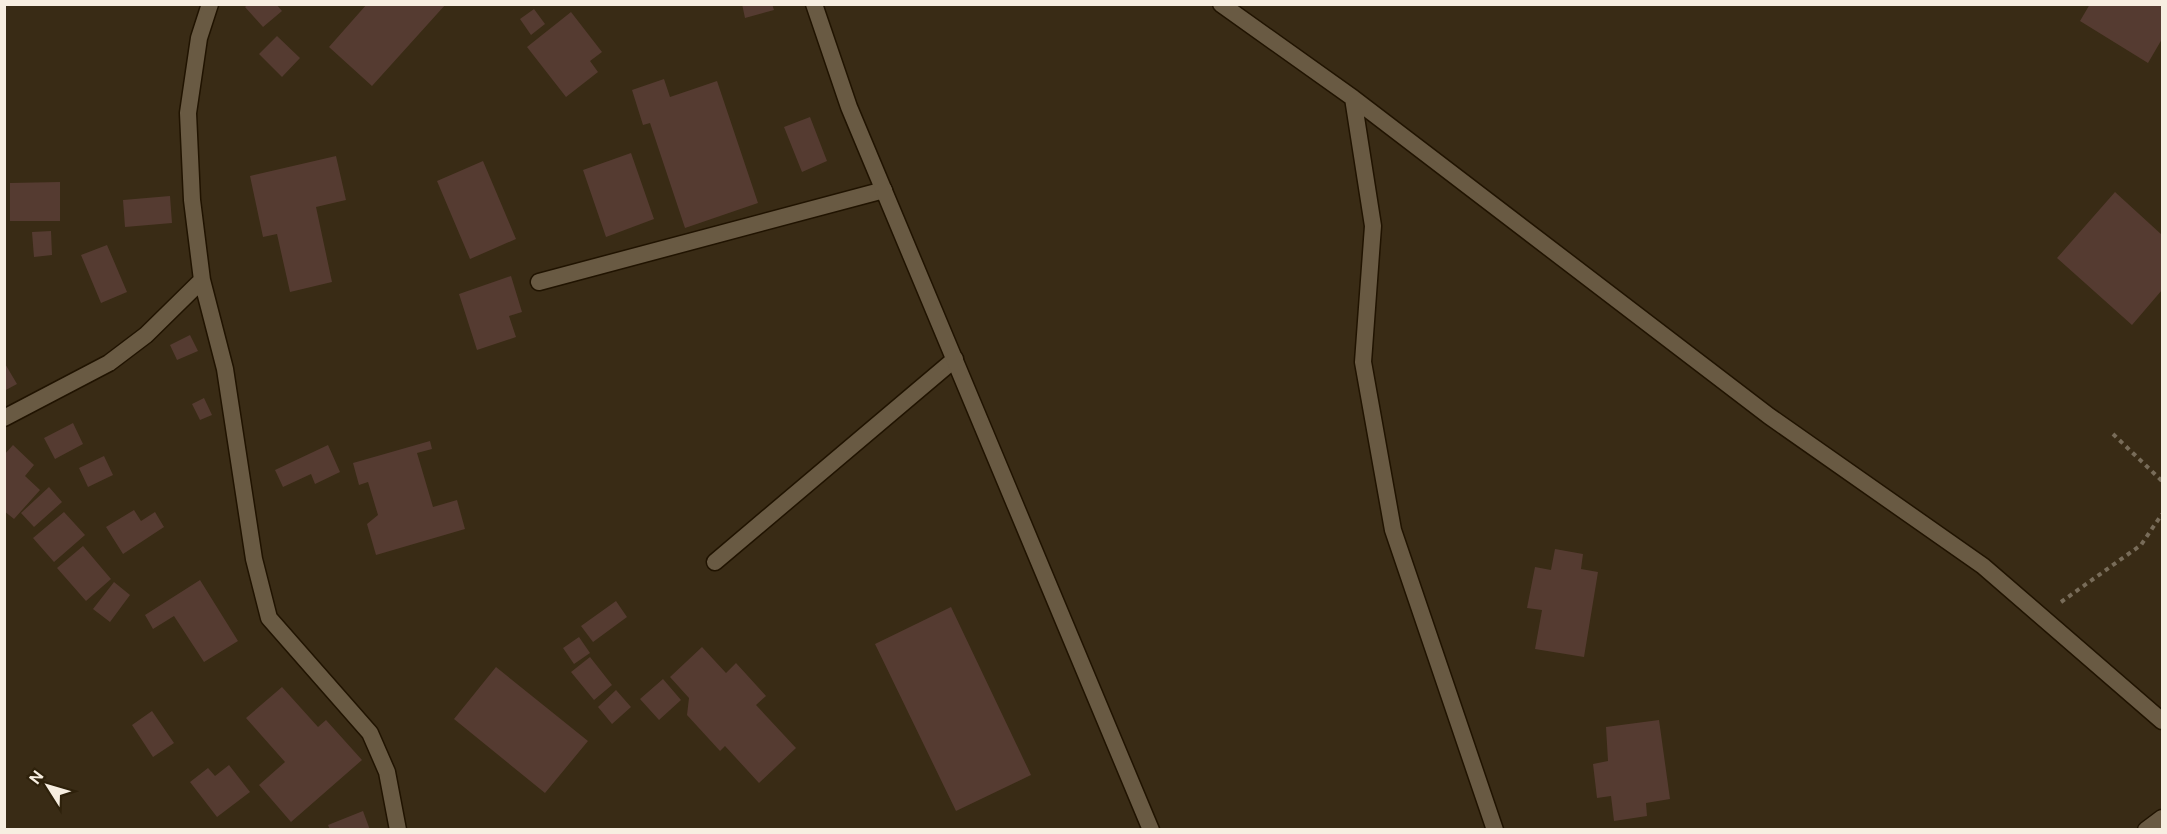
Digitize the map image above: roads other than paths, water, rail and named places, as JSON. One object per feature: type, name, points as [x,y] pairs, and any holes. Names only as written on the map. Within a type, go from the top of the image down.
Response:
[{"type":"street","points":[[210,4],[199,38],[188,112],[192,200],[202,280],[225,369],[254,559],[269,618],[370,733],[387,772],[398,830]]},
{"type":"street","points":[[814,4],[849,107],[1151,830]]},
{"type":"street","points":[[1221,4],[1353,98],[1769,416],[1983,566],[2163,721]]},
{"type":"street","points":[[1353,98],[1374,226],[1363,362],[1394,530],[1494,830]]},
{"type":"street","points":[[539,282],[884,190]]},
{"type":"street","points":[[4,418],[109,363],[146,334],[202,280]]},
{"type":"street","points":[[715,562],[955,360]]},
{"type":"street","points":[[2146,830],[2163,818]]}]
